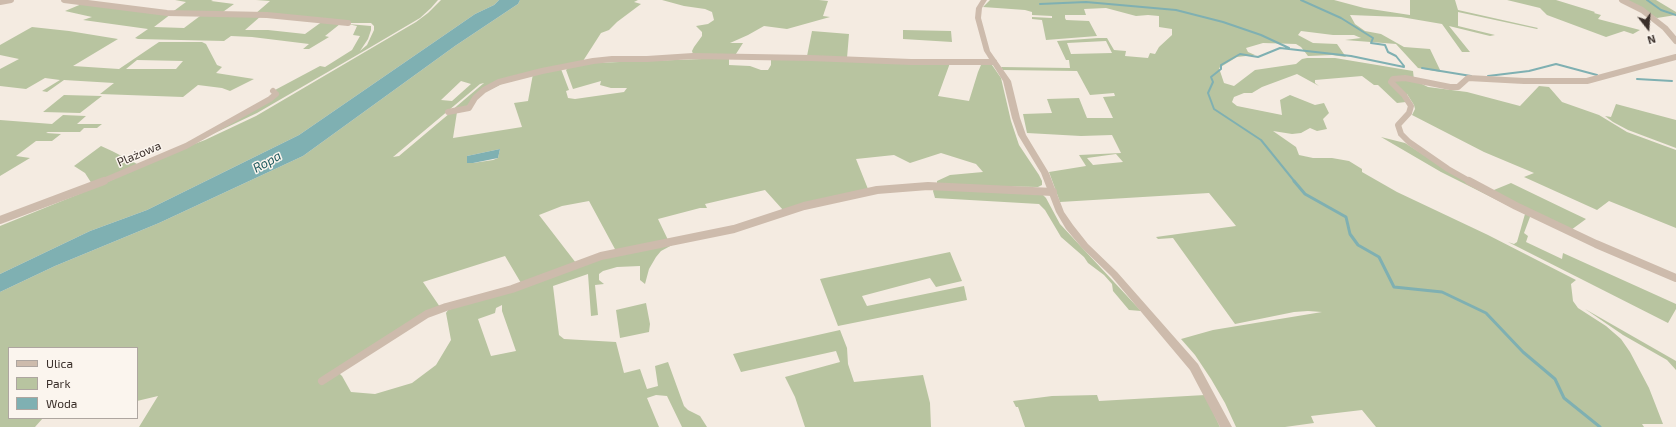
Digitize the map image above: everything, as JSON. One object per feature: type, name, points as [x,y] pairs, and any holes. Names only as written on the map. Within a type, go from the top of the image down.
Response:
[{"type":"street","points":[[0,2],[11,0]]},
{"type":"street","points":[[64,0],[167,13],[267,15],[348,23]]},
{"type":"street","points":[[984,0],[979,8],[978,18],[987,51],[1007,81],[1016,118],[1022,135],[1045,173],[1060,212],[1069,227],[1085,246],[1114,274],[1194,367],[1226,427]]},
{"type":"street","points":[[1622,0],[1642,10],[1665,28],[1676,41]]},
{"type":"street","points":[[448,112],[469,108],[480,94],[499,82],[542,71],[612,60],[646,60],[694,56],[811,58],[911,62],[994,62]]},
{"type":"street","points":[[1676,57],[1587,81],[1531,81],[1468,78],[1458,87],[1450,88],[1405,78],[1396,78],[1391,82],[1404,95],[1411,106],[1409,113],[1398,125],[1402,134],[1409,142],[1448,169],[1523,210],[1596,244],[1676,278]]},
{"type":"street","name":"Plażowa","points":[[0,220],[104,181],[186,146],[270,99],[276,94],[273,91]]},
{"type":"street","points":[[322,381],[427,314],[446,307],[512,289],[601,256],[734,229],[804,206],[877,190],[928,186],[1053,192]]},
{"type":"green space","points":[[175,0],[213,0],[211,1],[234,4],[220,14],[171,13],[186,2]]},
{"type":"green space","points":[[256,0],[438,0],[420,18],[364,51],[257,113],[198,141],[270,100],[275,90],[320,66],[325,67],[352,50],[360,36],[353,35],[357,26],[348,24],[371,26],[368,39],[360,51],[367,45],[374,30],[374,26],[371,23],[351,23],[255,14],[270,1]]},
{"type":"green space","points":[[441,0],[499,0],[494,5],[475,14],[299,135],[147,210],[90,231],[0,274],[0,226],[89,190],[205,140],[256,116],[416,22]]},
{"type":"green space","points":[[520,0],[638,0],[634,2],[641,4],[609,30],[601,33],[583,61],[520,75],[473,98],[466,108],[451,111],[484,83],[480,84],[393,157],[399,156],[450,113],[457,112],[453,138],[522,127],[514,103],[528,101],[533,74],[561,69],[569,90],[566,91],[568,98],[575,99],[624,92],[627,88],[611,88],[600,85],[601,81],[573,89],[566,70],[568,68],[592,63],[729,58],[729,65],[750,66],[761,70],[768,70],[771,65],[771,58],[950,63],[938,96],[969,101],[978,72],[981,65],[984,64],[992,65],[1001,78],[1011,121],[1019,145],[1039,175],[1042,185],[1038,187],[937,185],[937,181],[950,175],[983,172],[976,164],[941,153],[910,163],[894,155],[856,159],[868,189],[783,210],[765,190],[705,204],[707,208],[700,208],[658,219],[669,242],[616,251],[589,201],[562,206],[539,215],[576,263],[521,283],[505,256],[423,282],[440,307],[337,371],[342,376],[351,392],[375,394],[412,383],[436,365],[451,340],[446,313],[448,310],[603,257],[674,244],[661,251],[656,257],[649,269],[645,284],[640,280],[640,266],[617,267],[603,271],[599,274],[599,280],[604,284],[595,285],[598,315],[591,316],[588,274],[553,286],[559,335],[564,339],[616,342],[624,373],[640,369],[647,389],[658,386],[655,366],[668,362],[684,406],[688,410],[700,416],[707,427],[682,427],[667,396],[656,395],[647,398],[659,427],[139,427],[158,396],[138,401],[138,347],[8,347],[8,419],[42,419],[35,427],[0,427],[0,292],[55,266],[159,223],[303,156],[455,46],[518,4]],"holes":[[[461,81],[471,84],[452,101],[441,100]],[[500,149],[498,158],[493,160],[473,163],[467,156]],[[502,305],[502,311],[516,351],[491,356],[478,319],[495,313],[496,308]]]},
{"type":"green space","points":[[662,0],[819,0],[828,1],[823,16],[830,17],[787,29],[764,26],[730,43],[743,43],[734,57],[693,54],[692,51],[694,47],[702,36],[702,32],[696,26],[708,24],[714,20],[712,12],[705,9],[684,6]]},
{"type":"green space","points":[[990,0],[1334,0],[1364,8],[1410,15],[1410,0],[1455,0],[1458,10],[1538,28],[1458,12],[1458,26],[1495,35],[1490,36],[1449,26],[1470,52],[1462,52],[1442,24],[1401,17],[1350,15],[1355,24],[1365,31],[1381,34],[1404,47],[1430,49],[1441,72],[1418,68],[1396,44],[1345,40],[1361,38],[1354,35],[1333,35],[1301,31],[1298,35],[1313,43],[1337,44],[1346,57],[1332,55],[1308,56],[1301,47],[1296,44],[1263,43],[1246,48],[1248,52],[1255,55],[1237,57],[1219,68],[1224,83],[1234,86],[1255,70],[1296,64],[1302,59],[1307,58],[1335,58],[1413,71],[1414,80],[1428,87],[1467,92],[1520,106],[1539,86],[1549,87],[1562,102],[1599,115],[1627,132],[1676,150],[1676,228],[1609,201],[1597,210],[1524,177],[1534,173],[1484,152],[1412,115],[1415,109],[1407,94],[1406,102],[1397,103],[1378,85],[1374,85],[1362,76],[1315,80],[1315,83],[1319,86],[1297,74],[1262,87],[1252,93],[1244,93],[1234,97],[1232,102],[1237,106],[1282,115],[1280,100],[1290,95],[1315,105],[1324,103],[1329,113],[1323,119],[1327,129],[1317,131],[1310,128],[1301,133],[1292,134],[1273,131],[1296,147],[1299,155],[1313,158],[1332,158],[1349,161],[1362,169],[1362,172],[1397,192],[1488,235],[1576,280],[1571,284],[1573,301],[1578,308],[1606,326],[1621,339],[1630,352],[1649,388],[1663,424],[1642,424],[1644,427],[1376,427],[1362,410],[1311,416],[1314,423],[1285,427],[1236,427],[1225,403],[1211,379],[1195,355],[1181,339],[1213,330],[1322,312],[1294,312],[1235,324],[1173,238],[1158,239],[1156,237],[1236,226],[1209,193],[1060,202],[1049,172],[1086,166],[1079,155],[1121,153],[1112,135],[1081,136],[1027,133],[1023,114],[1052,113],[1047,99],[1079,98],[1087,118],[1113,118],[1103,97],[1115,96],[1114,93],[1090,95],[1077,71],[1003,70],[1001,67],[1070,68],[1069,60],[1066,60],[1057,41],[1098,38],[1107,38],[1114,50],[1126,51],[1125,56],[1148,58],[1150,53],[1155,54],[1159,47],[1172,35],[1172,29],[1159,27],[1159,16],[1136,16],[1106,8],[1084,9],[1086,15],[1065,15],[1065,18],[1066,20],[1089,21],[1097,36],[1046,40],[1042,20],[1032,19],[1032,17],[1052,18],[1052,16],[1032,15],[1032,12],[1025,10],[983,7]],"holes":[[[1106,41],[1112,53],[1071,54],[1067,43]],[[1116,154],[1123,162],[1093,165],[1087,158]]]},
{"type":"green space","points":[[1507,0],[1556,0],[1595,12],[1594,13],[1601,15],[1598,19],[1640,30],[1633,34],[1624,31],[1606,37],[1547,15],[1540,8]]},
{"type":"green space","points":[[1622,0],[1656,0],[1676,12],[1676,15],[1657,18]]},
{"type":"green space","points":[[84,3],[171,14],[154,27],[184,28],[200,16],[261,16],[245,30],[268,30],[305,34],[323,21],[340,24],[325,36],[329,37],[309,49],[303,49],[309,44],[252,37],[231,36],[224,41],[138,39],[135,38],[148,29],[83,20],[92,17],[65,11]]},
{"type":"green space","points":[[32,27],[118,39],[73,66],[119,69],[159,42],[202,42],[206,44],[217,65],[222,67],[216,73],[254,79],[230,91],[222,88],[198,85],[183,97],[100,94],[114,83],[64,80],[47,92],[42,91],[60,80],[45,78],[26,89],[0,86],[0,69],[19,59],[0,55],[0,45]],"holes":[[[137,60],[183,61],[176,69],[126,69]]]},
{"type":"green space","points":[[903,30],[951,31],[952,42],[903,39]]},
{"type":"green space","points":[[812,31],[849,34],[847,58],[807,56]]},
{"type":"green space","points":[[64,95],[102,96],[80,113],[43,112]]},
{"type":"green space","points":[[1616,104],[1676,120],[1676,148],[1628,130],[1613,122],[1605,116],[1611,117]]},
{"type":"green space","points":[[63,115],[86,116],[77,124],[102,124],[97,128],[84,128],[80,132],[46,133],[61,134],[52,141],[36,141],[16,156],[30,158],[0,176],[0,120],[52,124]]},
{"type":"green space","points":[[1381,137],[1405,143],[1476,188],[1529,213],[1530,217],[1524,233],[1528,236],[1526,242],[1562,259],[1563,253],[1676,304],[1676,309],[1668,323],[1508,242],[1514,244],[1517,242],[1525,214],[1441,172]]},
{"type":"green space","points":[[101,146],[139,165],[92,184],[85,173],[74,166]]},
{"type":"green space","points":[[1511,183],[1586,219],[1571,230],[1489,192]]},
{"type":"green space","points":[[934,188],[1042,194],[1046,198],[1060,224],[1141,311],[1129,310],[1113,291],[1112,284],[1104,275],[1088,263],[1084,257],[1061,237],[1045,210],[1039,204],[935,198],[933,191]]},
{"type":"green space","points":[[950,252],[962,281],[936,287],[930,278],[862,296],[867,306],[964,286],[967,300],[838,326],[820,279]]},
{"type":"green space","points":[[646,303],[650,324],[649,332],[620,338],[616,310]]},
{"type":"green space","points":[[1585,309],[1676,361],[1676,370],[1667,360],[1623,335]]},
{"type":"green space","points":[[840,330],[847,348],[848,364],[854,382],[923,375],[930,403],[931,427],[805,427],[795,397],[785,377],[840,362],[836,351],[741,372],[733,354]]},
{"type":"green space","points":[[1097,395],[1099,401],[1205,395],[1220,427],[1025,427],[1018,407],[1016,407],[1013,401],[1052,396]]},
{"type":"water","name":"Ropa","points":[[499,0],[520,0],[518,4],[455,46],[303,156],[159,223],[55,266],[0,292],[0,274],[90,231],[147,210],[299,135],[475,14],[494,5]]},
{"type":"water","points":[[500,149],[498,158],[467,163],[467,156]]},
{"type":"waterway","points":[[1301,0],[1341,18],[1373,38],[1371,43],[1385,45],[1388,52],[1396,56],[1404,66]]},
{"type":"waterway","points":[[1647,0],[1661,10],[1676,15]]},
{"type":"waterway","points":[[1040,4],[1086,2],[1176,10],[1223,22],[1261,35],[1289,48]]},
{"type":"waterway","points":[[1295,182],[1261,140],[1214,109],[1208,93],[1213,82],[1211,77],[1221,69],[1221,65],[1240,54],[1258,57],[1280,48],[1351,56],[1404,67]]},
{"type":"waterway","points":[[1488,76],[1529,71],[1556,64],[1597,75]]},
{"type":"waterway","points":[[1422,68],[1471,76]]},
{"type":"waterway","points":[[1637,79],[1672,81]]},
{"type":"waterway","points":[[1294,181],[1305,194],[1346,217],[1350,234],[1358,245],[1379,257],[1394,287],[1442,292],[1486,313],[1523,352],[1555,379],[1564,398],[1600,427]]}]
